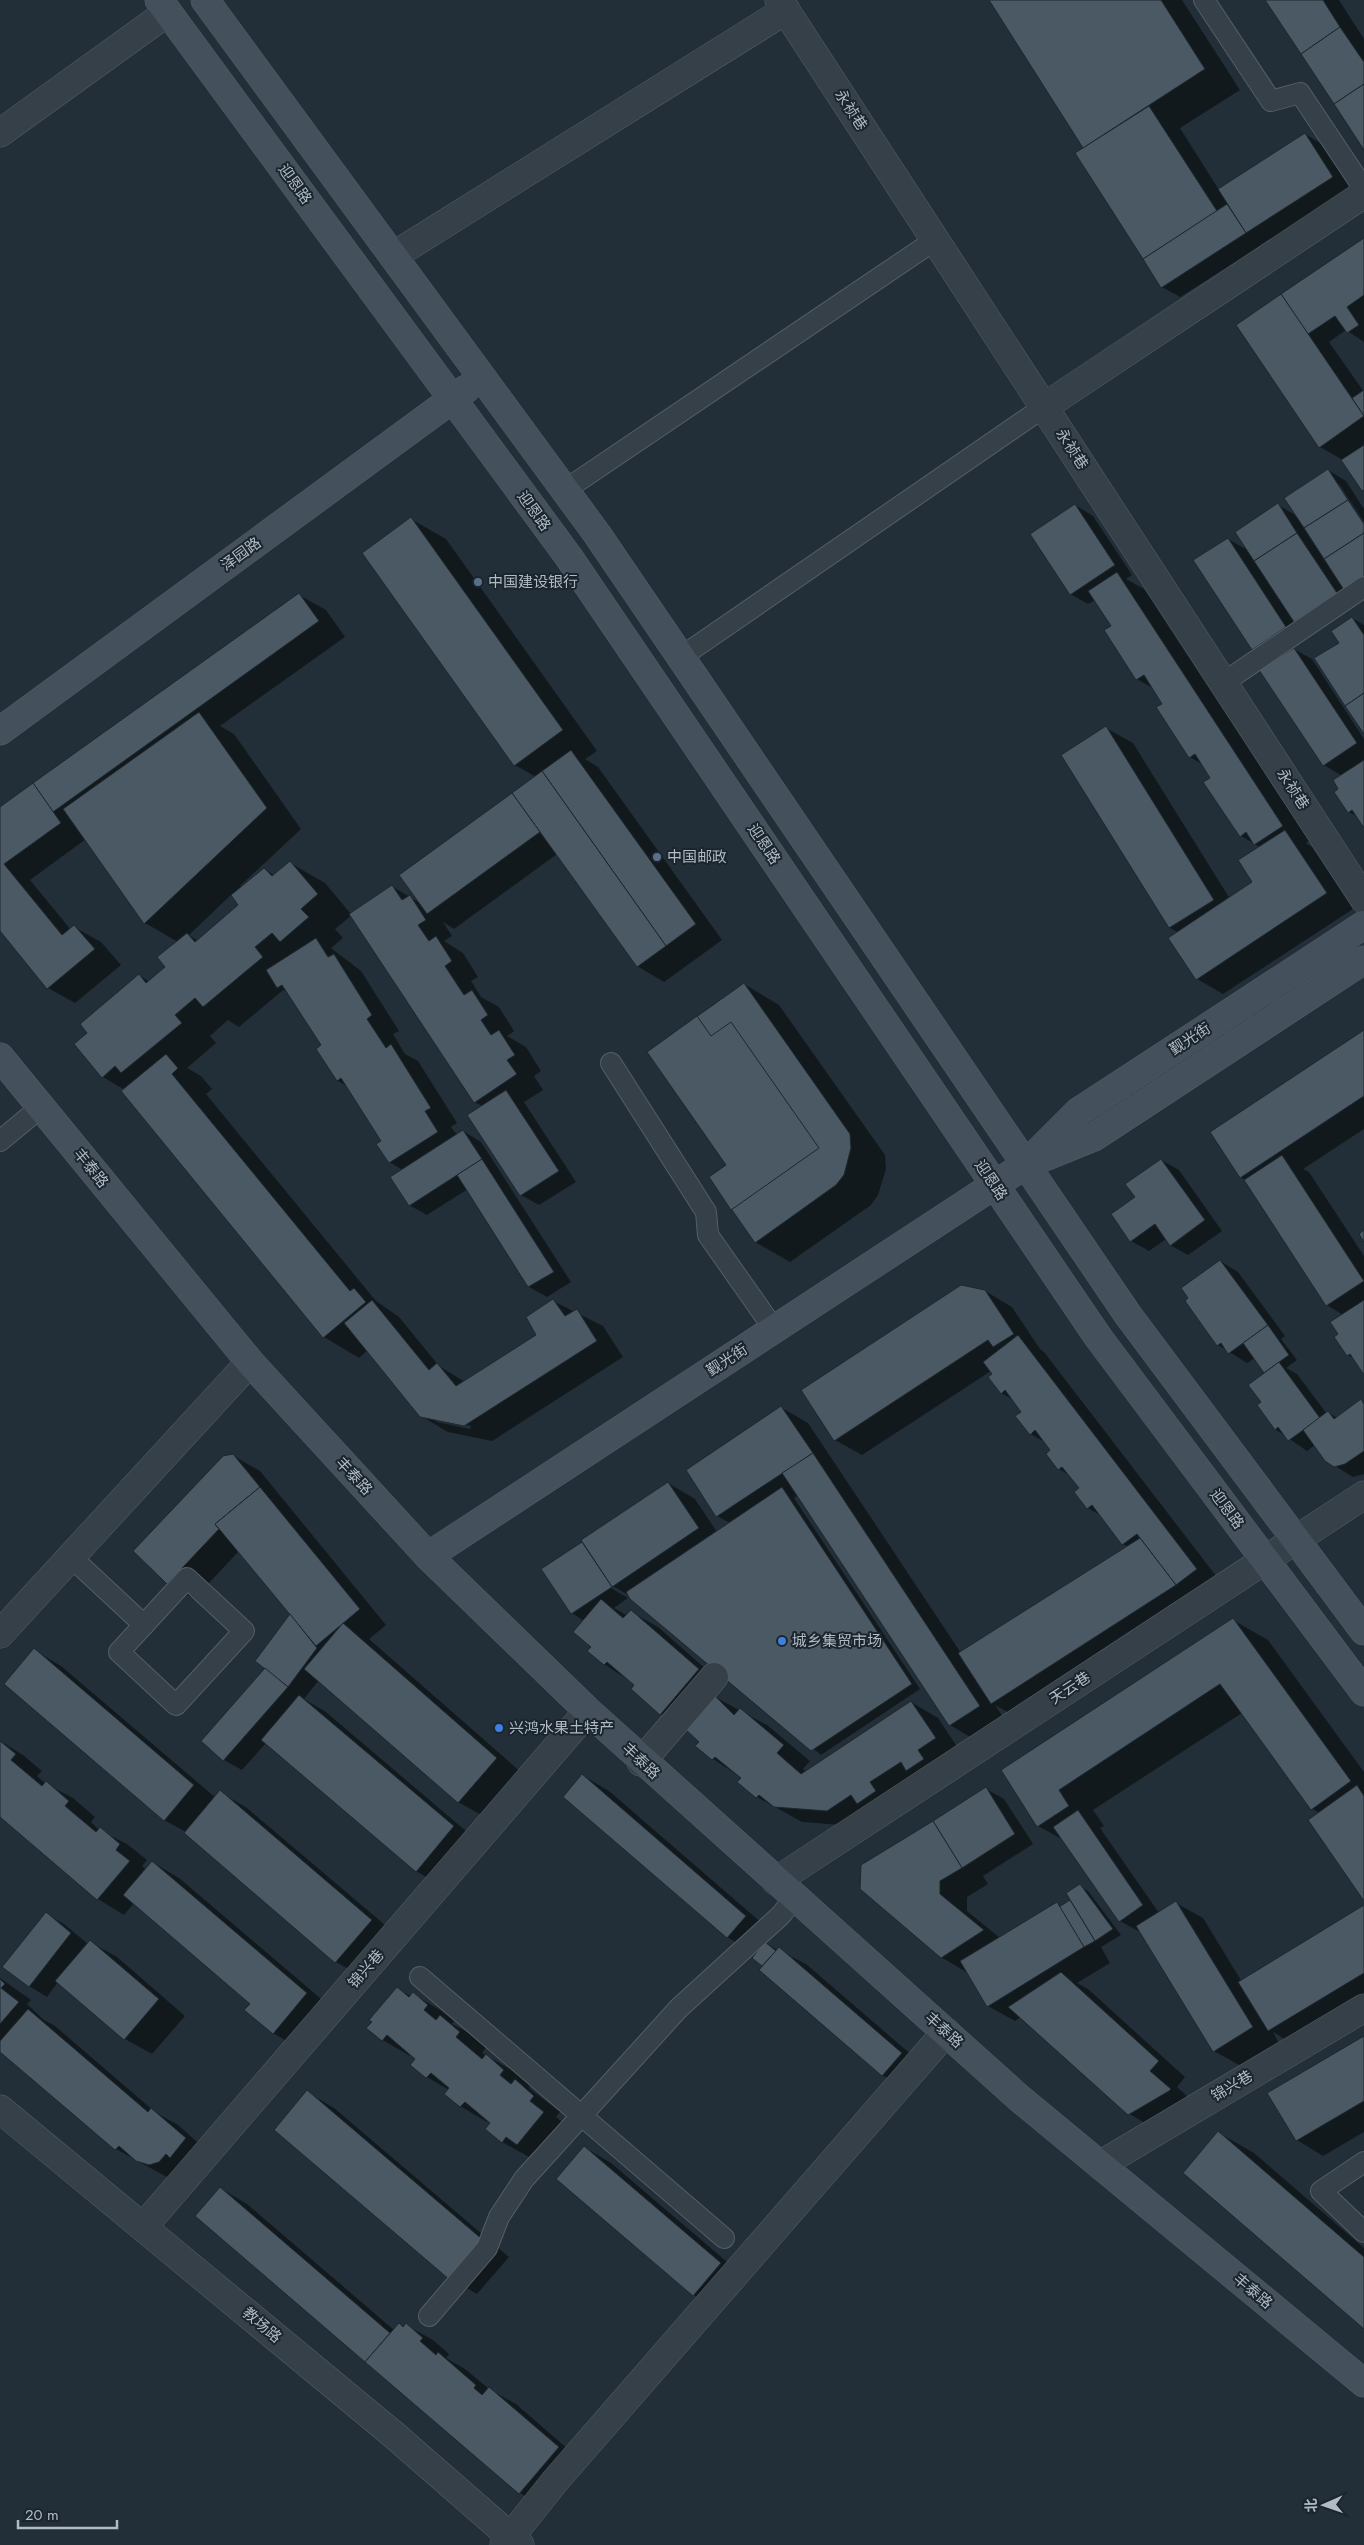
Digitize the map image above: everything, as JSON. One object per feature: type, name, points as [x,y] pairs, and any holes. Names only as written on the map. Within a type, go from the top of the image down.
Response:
[{"type":"street","points":[[205,0],[565,490],[1128,1315],[1364,1631]]},
{"type":"street","points":[[393,256],[782,5]]},
{"type":"street","name":"永祯巷","points":[[782,5],[1364,899]]},
{"type":"street","points":[[0,133],[163,6]]},
{"type":"street","name":"迎恩路","points":[[163,6],[568,556],[1098,1337],[1364,1692]]},
{"type":"street","points":[[1044,408],[1364,194]]},
{"type":"street","name":"泽园路","points":[[0,731],[482,378]]},
{"type":"street","name":"觐光街","points":[[428,1556],[1025,1165],[1078,1112],[1364,925]]},
{"type":"street","name":"觐光街","points":[[1025,1165],[1094,1137],[1364,960]]},
{"type":"street","name":"丰泰路","points":[[0,1057],[250,1362],[428,1556],[641,1762],[786,1889],[1018,2098],[1364,2383]]},
{"type":"street","points":[[0,1634],[250,1362]]},
{"type":"street","name":"天云巷","points":[[786,1889],[1265,1560],[1364,1495]]},
{"type":"street","points":[[641,1762],[714,1677]]},
{"type":"street","name":"锦兴巷","points":[[144,2226],[588,1711]]},
{"type":"street","name":"锦兴巷","points":[[1100,2165],[1364,2008]]},
{"type":"street","points":[[512,2542],[556,2481],[946,2032]]},
{"type":"street","name":"教场路","points":[[0,2109],[387,2428],[512,2542]]},
{"type":"lane","points":[[1204,0],[1271,100],[1300,93],[1364,189]]},
{"type":"lane","points":[[565,490],[935,240]]},
{"type":"lane","points":[[681,658],[1044,408]]},
{"type":"lane","points":[[1224,683],[1364,587]]},
{"type":"lane","points":[[611,1063],[706,1212],[708,1235],[774,1329]]},
{"type":"lane","points":[[0,1141],[41,1107]]},
{"type":"lane","points":[[71,1557],[144,1625]]},
{"type":"lane","points":[[187,1578],[244,1631],[176,1705],[119,1652],[144,1625],[187,1578]]},
{"type":"lane","points":[[429,2316],[487,2248],[499,2217],[524,2179],[680,2008],[781,1915],[786,1889]]},
{"type":"lane","points":[[420,1977],[724,2238]]},
{"type":"lane","points":[[1364,2162],[1321,2190],[1364,2232]]},
{"type":"building","points":[[989,0],[1161,0],[1205,69],[1083,148]]},
{"type":"building","points":[[1265,0],[1323,0],[1340,27],[1301,54]]},
{"type":"building","points":[[1340,27],[1364,62],[1364,84],[1334,104],[1301,54]]},
{"type":"building","points":[[1364,84],[1364,150],[1334,104]]},
{"type":"building","points":[[1149,106],[1217,211],[1143,259],[1075,153]]},
{"type":"building","points":[[1305,133],[1333,177],[1246,233],[1218,189]]},
{"type":"building","points":[[1227,204],[1246,233],[1161,288],[1143,259]]},
{"type":"building","points":[[1364,238],[1364,295],[1347,307],[1359,325],[1347,333],[1335,316],[1308,334],[1281,294]]},
{"type":"building","points":[[1281,294],[1364,416],[1319,448],[1236,325]]},
{"type":"building","points":[[1364,390],[1364,416],[1352,398]]},
{"type":"building","points":[[1364,445],[1364,490],[1362,491],[1341,460]]},
{"type":"building","points":[[1328,469],[1348,500],[1304,528],[1284,498]]},
{"type":"building","points":[[1348,500],[1364,524],[1364,533],[1324,559],[1304,528]]},
{"type":"building","points":[[1278,503],[1297,533],[1254,561],[1235,532]]},
{"type":"building","points":[[1075,504],[1115,565],[1070,595],[1030,534]]},
{"type":"building","points":[[411,517],[563,730],[514,766],[362,553]]},
{"type":"building","points":[[1297,533],[1337,593],[1294,622],[1254,561]]},
{"type":"building","points":[[1364,533],[1364,577],[1344,590],[1324,559]]},
{"type":"building","points":[[1228,538],[1286,627],[1252,650],[1193,560]]},
{"type":"building","points":[[1117,572],[1283,826],[1254,845],[1246,832],[1240,837],[1203,782],[1210,778],[1195,754],[1189,758],[1156,707],[1162,704],[1144,675],[1136,680],[1104,630],[1111,626],[1088,591]]},
{"type":"building","points":[[299,593],[319,621],[53,812],[33,783]]},
{"type":"building","points":[[1352,617],[1364,635],[1364,693],[1345,706],[1314,658],[1339,643],[1331,631]]},
{"type":"building","points":[[1294,648],[1357,743],[1323,766],[1259,670]]},
{"type":"building","points":[[1364,693],[1364,734],[1345,706]]},
{"type":"building","points":[[199,712],[267,808],[144,924],[63,809]]},
{"type":"building","points":[[1106,726],[1214,900],[1169,928],[1061,755]]},
{"type":"building","points":[[571,750],[696,924],[666,946],[542,771]]},
{"type":"building","points":[[1364,760],[1364,828],[1352,810],[1348,813],[1334,792],[1338,789],[1333,780]]},
{"type":"building","points":[[542,771],[666,946],[637,967],[512,793]]},
{"type":"building","points":[[33,783],[61,823],[4,864],[62,935],[74,925],[95,949],[47,989],[0,931],[0,807]]},
{"type":"building","points":[[512,793],[540,832],[427,914],[399,875]]},
{"type":"building","points":[[1285,830],[1327,893],[1196,980],[1168,938],[1252,882],[1238,860]]},
{"type":"building","points":[[290,861],[318,894],[301,909],[309,917],[280,942],[272,933],[255,947],[263,957],[203,1007],[195,998],[175,1015],[182,1023],[121,1073],[115,1066],[102,1078],[74,1044],[87,1033],[80,1024],[139,974],[146,983],[165,967],[157,957],[187,933],[195,942],[238,905],[231,895],[264,868],[272,876]]},
{"type":"building","points":[[392,885],[402,900],[410,895],[426,920],[418,925],[429,941],[436,936],[452,961],[445,966],[464,995],[472,990],[488,1015],[481,1020],[491,1035],[499,1030],[515,1055],[507,1060],[517,1074],[474,1103],[349,914]]},
{"type":"building","points":[[316,938],[328,957],[334,954],[372,1015],[367,1019],[386,1048],[391,1044],[431,1108],[425,1111],[438,1132],[389,1163],[376,1144],[381,1141],[341,1078],[337,1081],[316,1049],[321,1045],[282,985],[277,988],[266,970]]},
{"type":"building","points":[[744,983],[850,1134],[851,1148],[844,1175],[836,1185],[755,1243],[709,1177],[726,1165],[647,1052]]},
{"type":"building","points":[[697,1016],[711,1036],[731,1022],[819,1148],[731,1210],[709,1177],[726,1165],[647,1052]]},
{"type":"building","points":[[1364,1030],[1364,1096],[1240,1178],[1210,1132]]},
{"type":"building","points":[[166,1054],[178,1068],[172,1074],[350,1291],[354,1288],[366,1302],[323,1338],[121,1091]]},
{"type":"building","points":[[506,1090],[559,1171],[520,1196],[467,1115]]},
{"type":"building","points":[[463,1130],[482,1159],[409,1206],[390,1177]]},
{"type":"building","points":[[1282,1155],[1364,1281],[1326,1306],[1244,1180]]},
{"type":"building","points":[[482,1159],[554,1272],[528,1287],[457,1175]]},
{"type":"building","points":[[1161,1159],[1205,1220],[1170,1246],[1155,1224],[1130,1242],[1111,1214],[1135,1197],[1125,1184]]},
{"type":"building","points":[[1364,1230],[1364,1242],[1359,1234]]},
{"type":"building","points":[[1220,1260],[1268,1325],[1228,1354],[1221,1343],[1217,1346],[1185,1301],[1188,1298],[1181,1288]]},
{"type":"building","points":[[961,1285],[985,1290],[1014,1334],[993,1347],[988,1340],[834,1441],[801,1390]]},
{"type":"building","points":[[553,1299],[565,1316],[577,1309],[597,1341],[464,1426],[420,1417],[344,1323],[372,1300],[429,1370],[437,1363],[456,1386],[536,1335],[526,1317]]},
{"type":"building","points":[[1364,1300],[1364,1375],[1350,1354],[1347,1356],[1334,1337],[1338,1334],[1330,1322]]},
{"type":"building","points":[[1268,1325],[1289,1355],[1264,1373],[1243,1343]]},
{"type":"building","points":[[1018,1335],[1197,1569],[1176,1585],[1137,1534],[1122,1545],[1092,1505],[1087,1509],[1074,1492],[1079,1488],[1062,1467],[1058,1470],[1046,1454],[1050,1450],[1035,1430],[1030,1435],[1015,1416],[1021,1412],[1005,1390],[1001,1394],[988,1377],[992,1374],[983,1362]]},
{"type":"building","points":[[1279,1362],[1320,1418],[1288,1441],[1278,1427],[1275,1430],[1257,1405],[1261,1402],[1248,1385]]},
{"type":"building","points":[[1361,1399],[1364,1404],[1364,1451],[1345,1464],[1334,1467],[1325,1461],[1303,1430],[1328,1411],[1334,1419]]},
{"type":"building","points":[[781,1406],[813,1453],[716,1517],[686,1470]]},
{"type":"building","points":[[813,1453],[980,1706],[949,1726],[782,1473]]},
{"type":"building","points":[[233,1454],[260,1487],[215,1524],[219,1529],[167,1584],[133,1551],[223,1456]]},
{"type":"building","points":[[668,1482],[699,1528],[612,1587],[581,1540]]},
{"type":"building","points":[[260,1487],[360,1609],[316,1646],[215,1524]]},
{"type":"building","name":"城乡集贸市场","points":[[782,1487],[912,1684],[811,1751],[630,1599],[626,1592]]},
{"type":"building","points":[[1140,1538],[1176,1585],[991,1704],[958,1653]]},
{"type":"building","points":[[582,1542],[612,1587],[571,1614],[541,1569]]},
{"type":"building","points":[[601,1599],[623,1618],[631,1610],[699,1669],[660,1715],[631,1689],[634,1685],[607,1662],[604,1665],[587,1651],[591,1647],[573,1632]]},
{"type":"building","points":[[290,1614],[317,1648],[288,1687],[255,1661]]},
{"type":"building","points":[[1233,1618],[1351,1781],[1311,1810],[1220,1684],[1059,1790],[1069,1806],[1037,1827],[1001,1770]]},
{"type":"building","points":[[343,1623],[497,1758],[458,1803],[304,1669]]},
{"type":"building","points":[[34,1648],[194,1785],[164,1821],[4,1684]]},
{"type":"building","points":[[265,1668],[288,1687],[223,1761],[201,1741]]},
{"type":"building","points":[[713,1694],[734,1715],[740,1708],[784,1745],[777,1753],[801,1774],[911,1701],[936,1738],[918,1750],[924,1759],[906,1771],[901,1762],[870,1782],[876,1791],[857,1804],[851,1795],[827,1811],[774,1807],[759,1795],[756,1798],[737,1782],[741,1778],[715,1757],[712,1760],[695,1746],[699,1742],[684,1728]]},
{"type":"building","points":[[299,1695],[454,1826],[416,1872],[261,1740]]},
{"type":"building","points":[[0,1741],[16,1754],[11,1760],[42,1786],[46,1781],[69,1801],[65,1806],[96,1832],[100,1827],[120,1844],[116,1850],[130,1861],[97,1900],[0,1817]]},
{"type":"building","points":[[582,1774],[746,1916],[727,1938],[563,1797]]},
{"type":"building","points":[[1357,1785],[1364,1796],[1364,1901],[1308,1820]]},
{"type":"building","points":[[986,1787],[1015,1834],[962,1868],[933,1821]]},
{"type":"building","points":[[220,1790],[372,1920],[335,1963],[184,1833]]},
{"type":"building","points":[[1078,1810],[1143,1905],[1119,1922],[1053,1827]]},
{"type":"building","points":[[933,1821],[962,1868],[940,1881],[940,1894],[984,1930],[941,1958],[860,1889],[861,1865]]},
{"type":"building","points":[[152,1861],[307,1993],[273,2034],[244,2010],[250,2004],[123,1895]]},
{"type":"building","points":[[1080,1884],[1113,1929],[1095,1941],[1066,1893]]},
{"type":"building","points":[[1070,1900],[1095,1941],[1084,1947],[1059,1907]]},
{"type":"building","points":[[1176,1901],[1253,2027],[1213,2052],[1136,1926]]},
{"type":"building","points":[[1057,1902],[1084,1947],[987,2007],[960,1961]]},
{"type":"building","points":[[1364,1905],[1364,1973],[1268,2031],[1238,1982]]},
{"type":"building","points":[[46,1912],[71,1933],[29,1987],[2,1967]]},
{"type":"building","points":[[90,1940],[159,1999],[124,2040],[55,1981]]},
{"type":"building","points":[[765,1942],[776,1951],[762,1966],[752,1958]]},
{"type":"building","points":[[779,1947],[902,2053],[882,2076],[759,1970]]},
{"type":"building","points":[[1061,1972],[1159,2061],[1150,2071],[1171,2089],[1169,2091],[1128,2115],[1008,2007]]},
{"type":"building","points":[[0,1979],[5,1984],[1,1988],[19,2002],[0,2024]]},
{"type":"building","points":[[397,1987],[409,1997],[413,1992],[428,2005],[424,2010],[436,2020],[440,2015],[460,2032],[456,2037],[482,2059],[486,2054],[504,2070],[500,2075],[511,2084],[515,2079],[534,2096],[530,2101],[544,2112],[517,2145],[506,2137],[502,2143],[485,2129],[490,2123],[465,2102],[460,2107],[444,2094],[449,2088],[431,2073],[426,2078],[410,2065],[415,2059],[387,2035],[382,2041],[366,2028],[372,2022],[369,2020]]},
{"type":"building","points":[[28,2009],[148,2112],[151,2108],[186,2138],[170,2158],[166,2154],[159,2162],[149,2165],[136,2161],[119,2146],[115,2150],[0,2052],[0,2041]]},
{"type":"building","points":[[1364,2036],[1364,2101],[1296,2141],[1267,2093]]},
{"type":"building","points":[[307,2090],[483,2240],[450,2280],[274,2130]]},
{"type":"building","points":[[1218,2131],[1364,2257],[1364,2329],[1183,2173]]},
{"type":"building","points":[[584,2146],[721,2263],[693,2296],[556,2179]]},
{"type":"building","points":[[220,2187],[390,2333],[365,2362],[195,2216]]},
{"type":"building","points":[[399,2323],[403,2327],[406,2323],[423,2338],[420,2341],[436,2355],[438,2352],[476,2385],[474,2388],[482,2395],[489,2387],[559,2447],[519,2494],[365,2362]]},
{"type":"place","name":"中国建设银行","points":[[478,582]]},
{"type":"place","name":"中国邮政","points":[[657,857]]},
{"type":"place","name":"城乡集贸市场","points":[[782,1641]]},
{"type":"place","name":"兴鸿水果土特产","points":[[499,1728]]}]
